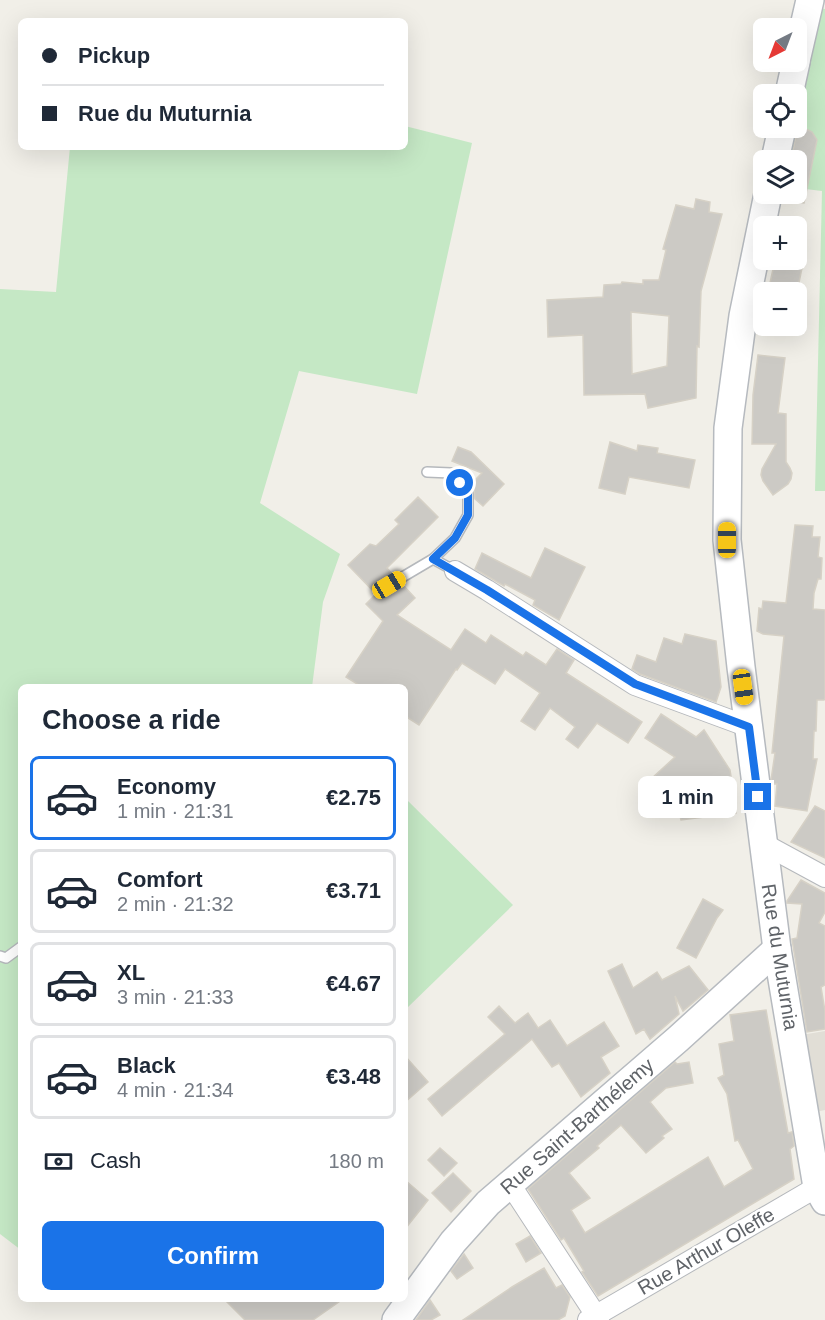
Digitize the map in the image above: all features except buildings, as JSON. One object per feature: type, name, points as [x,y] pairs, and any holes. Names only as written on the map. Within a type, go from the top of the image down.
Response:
[{"type":"street","points":[[806,18],[810,0]]},
{"type":"street","name":"Rue du Muturnia","points":[[766,204],[743,316],[728,428],[727,540],[777,949],[822,1191]]},
{"type":"street","points":[[455,571],[635,684],[749,727]]},
{"type":"street","points":[[764,844],[825,877]]},
{"type":"street","name":"Rue Saint-Barthélemy","points":[[396,1320],[453,1242],[488,1203],[678,1039],[777,949]]},
{"type":"street","points":[[510,1184],[595,1318]]},
{"type":"street","name":"Rue Arthur Oleffe","points":[[595,1318],[822,1191]]},
{"type":"lane","points":[[389,585],[433,559],[455,538],[468,515],[468,494],[451,473],[427,472]]},
{"type":"lane","points":[[433,559],[455,571]]},
{"type":"lane","points":[[0,956],[6,958],[18,949]]},
{"type":"shaded area","points":[[825,1031],[825,1110],[815,1112],[801,1035]]},
{"type":"green space","points":[[809,6],[825,9],[825,491],[815,491],[822,191],[807,189],[807,150],[777,150],[780,138],[807,138],[807,84],[797,84],[799,72],[807,72]]},
{"type":"green space","points":[[408,127],[472,143],[417,394],[299,371],[260,503],[340,554],[323,602],[312,684],[18,684],[18,1248],[0,1234],[0,289],[56,292],[70,150],[408,150]]},
{"type":"green space","points":[[408,801],[513,905],[408,1007]]},
{"type":"route","points":[[460,483],[468,494],[468,515],[455,538],[433,559],[487,590],[635,684],[749,727],[758,797]]}]
